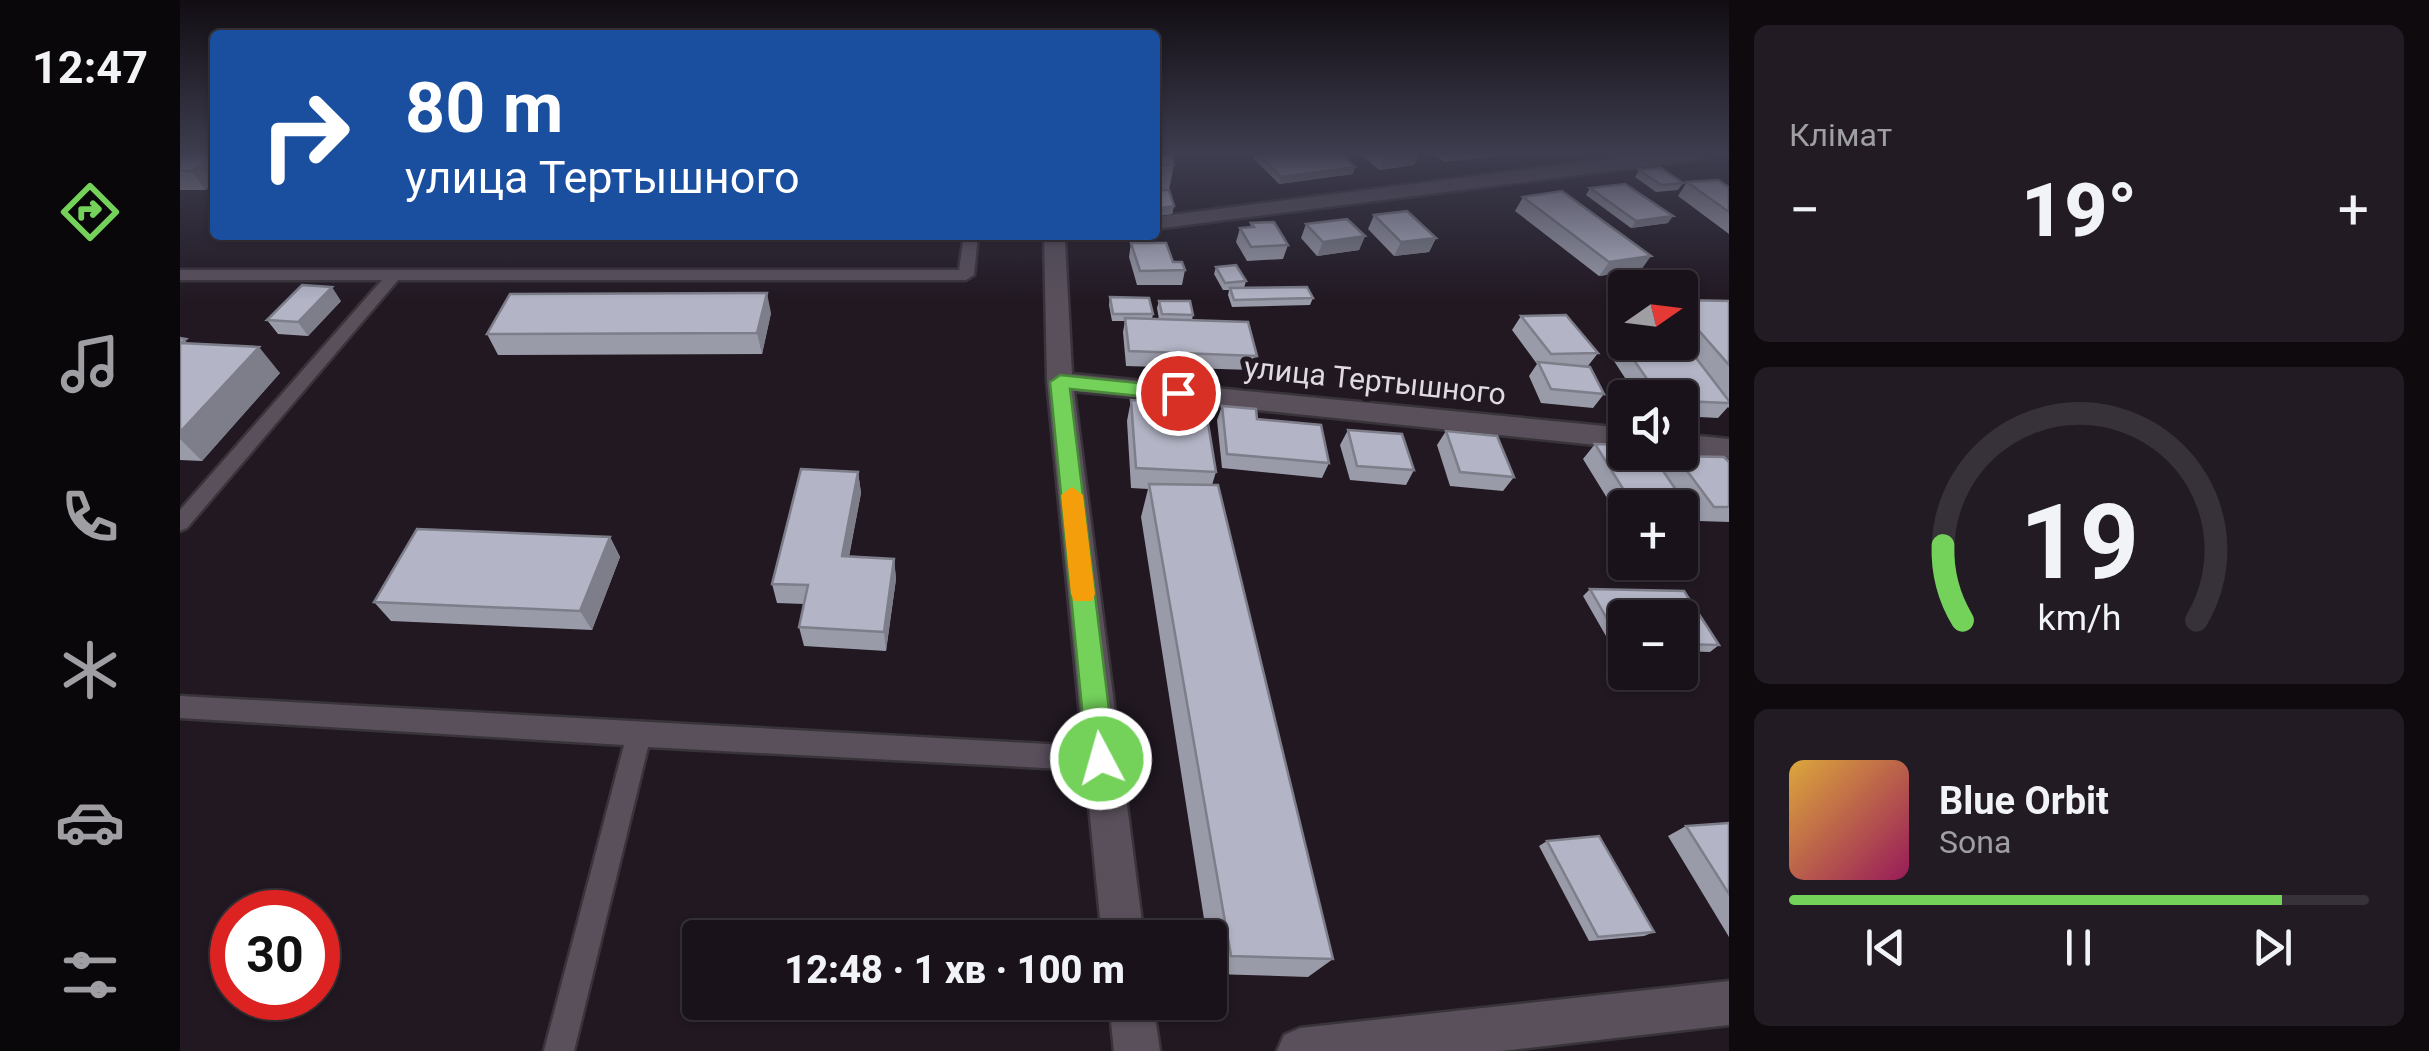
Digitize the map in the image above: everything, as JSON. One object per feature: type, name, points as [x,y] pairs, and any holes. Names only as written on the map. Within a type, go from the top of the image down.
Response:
[{"type":"street","points":[[1160,223],[1327,202]]},
{"type":"street","points":[[1054,240],[1060,382],[1121,920]]},
{"type":"street","name":"улица Тертышного","points":[[1060,382],[1608,436]]},
{"type":"street","points":[[1698,446],[1729,449]]},
{"type":"street","points":[[1300,1051],[1729,1002]]},
{"type":"street","points":[[1133,1020],[1137,1051]]},
{"type":"lane","points":[[180,275],[966,274],[970,240]]},
{"type":"lane","points":[[180,523],[393,276]]},
{"type":"lane","points":[[180,707],[1101,759]]},
{"type":"lane","points":[[559,1051],[638,735]]},
{"type":"building","points":[[1160,202],[1173,202],[1174,206],[1160,208]]},
{"type":"building","points":[[1530,202],[1577,202],[1651,256],[1609,262]]},
{"type":"building","points":[[1610,202],[1652,202],[1673,216],[1636,221]]},
{"type":"building","points":[[1715,202],[1729,202],[1729,212]]},
{"type":"building","points":[[1407,211],[1436,238],[1401,242],[1374,215]]},
{"type":"building","points":[[1347,219],[1365,236],[1323,242],[1306,224]]},
{"type":"building","points":[[1274,222],[1288,245],[1251,247],[1240,228],[1254,227],[1251,223]]},
{"type":"building","points":[[1131,243],[1166,243],[1173,262],[1182,262],[1185,270],[1140,271]]},
{"type":"building","points":[[1236,265],[1246,281],[1225,283],[1216,267]]},
{"type":"building","points":[[302,285],[332,287],[298,322],[267,320]]},
{"type":"building","points":[[1307,287],[1313,298],[1234,300],[1230,288]]},
{"type":"building","points":[[767,293],[757,333],[487,334],[510,294]]},
{"type":"building","points":[[1110,297],[1149,298],[1153,314],[1113,314]]},
{"type":"building","points":[[1698,300],[1729,301],[1729,365],[1698,330]]},
{"type":"building","points":[[1159,301],[1190,301],[1193,315],[1162,314]]},
{"type":"building","points":[[1566,315],[1598,353],[1551,354],[1521,316]]},
{"type":"building","points":[[1125,318],[1248,322],[1257,356],[1129,351]]},
{"type":"building","points":[[180,338],[186,339],[181,343],[259,347],[180,432]]},
{"type":"building","points":[[1634,360],[1698,360],[1729,403],[1698,402],[1698,380],[1648,380]]},
{"type":"building","points":[[1538,362],[1590,367],[1604,394],[1551,389]]},
{"type":"building","points":[[1131,400],[1205,405],[1216,472],[1136,468]]},
{"type":"building","points":[[1222,406],[1256,409],[1257,419],[1321,425],[1329,463],[1227,454]]},
{"type":"building","points":[[1348,430],[1402,434],[1414,470],[1357,466]]},
{"type":"building","points":[[1446,431],[1497,436],[1514,477],[1460,472]]},
{"type":"building","points":[[1595,444],[1608,444],[1608,465]]},
{"type":"building","points":[[1698,456],[1724,457],[1729,462],[1729,507],[1714,507],[1686,470],[1698,470]]},
{"type":"building","points":[[801,469],[858,472],[842,556],[894,559],[884,632],[799,627],[808,585],[772,584]]},
{"type":"building","points":[[1611,470],[1662,470],[1676,490],[1624,490]]},
{"type":"building","points":[[1149,484],[1218,485],[1333,959],[1231,956]]},
{"type":"building","points":[[417,529],[610,537],[580,611],[374,602]]},
{"type":"building","points":[[1590,589],[1684,591],[1690,600],[1608,600],[1608,620]]},
{"type":"building","points":[[1698,613],[1719,645],[1698,644]]},
{"type":"building","points":[[1729,823],[1729,894],[1686,826]]},
{"type":"building","points":[[1599,836],[1654,932],[1598,937],[1547,841]]},
{"type":"slow traffic","points":[[1072,495],[1083,594]]},
{"type":"route","points":[[1101,759],[1060,382],[1178,393]]}]
